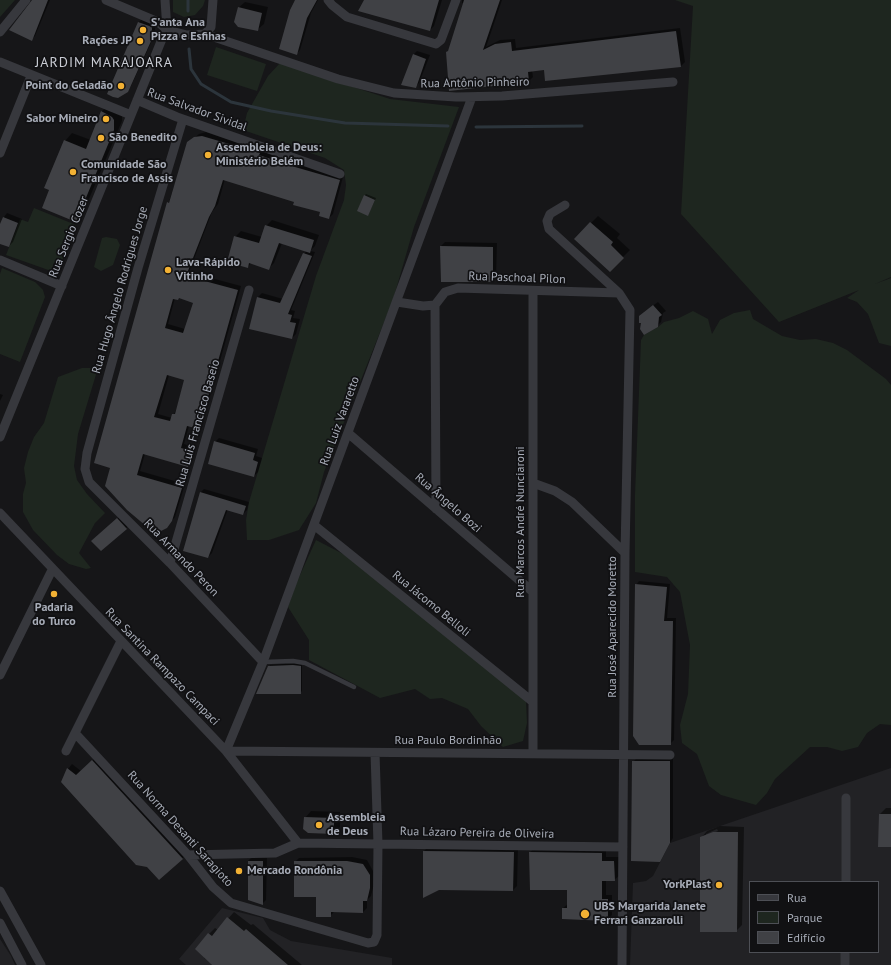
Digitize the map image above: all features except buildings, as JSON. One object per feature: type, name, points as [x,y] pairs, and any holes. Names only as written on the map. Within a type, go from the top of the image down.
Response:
[{"type":"street","points":[[0,32],[26,0]]},
{"type":"street","points":[[106,0],[158,22],[167,30]]},
{"type":"street","name":"Rua Sergio Cozer","points":[[0,437],[167,30],[165,0]]},
{"type":"street","points":[[206,34],[211,26],[213,0]]},
{"type":"street","points":[[330,3],[341,0]]},
{"type":"street","points":[[330,3],[347,17],[436,44],[441,40],[456,0]]},
{"type":"street","name":"Rua Antônio Pinheiro","points":[[167,30],[187,34],[206,34],[338,79],[394,94],[472,97],[673,82]]},
{"type":"street","points":[[0,62],[132,115]]},
{"type":"street","points":[[0,153],[32,76]]},
{"type":"street","name":"Rua Luiz Vararetto","points":[[226,751],[263,662],[472,97]]},
{"type":"street","name":"Rua Salvador Sividal","points":[[137,100],[183,119],[340,174]]},
{"type":"street","name":"Rua Hugo Ângelo Rodrigues Jorge","points":[[85,468],[87,453],[138,268],[183,119]]},
{"type":"street","name":"Rua José Aparecido Moretto","points":[[565,205],[550,214],[548,221],[549,229],[619,293],[630,310],[625,553],[622,965]]},
{"type":"street","points":[[0,260],[62,286]]},
{"type":"street","name":"Rua Paschoal Pilon","points":[[436,305],[445,292],[458,288],[619,293]]},
{"type":"street","name":"Rua Luis Francisco Baseio","points":[[170,563],[248,290]]},
{"type":"street","name":"Rua Marcos André Nunciaroni","points":[[533,291],[533,753]]},
{"type":"street","points":[[397,302],[423,306],[436,305],[436,509]]},
{"type":"street","name":"Rua Ângelo Bozi","points":[[348,434],[533,592]]},
{"type":"street","name":"Rua Armando Peron","points":[[85,468],[89,482],[170,563],[263,662]]},
{"type":"street","points":[[533,483],[556,491],[572,502],[625,553]]},
{"type":"street","name":"Rua Santina Rampazo Campaci","points":[[0,513],[52,570],[226,751],[298,843]]},
{"type":"street","name":"Rua Jácomo Belloli","points":[[314,525],[533,702]]},
{"type":"street","points":[[0,675],[52,570]]},
{"type":"street","points":[[66,751],[121,641]]},
{"type":"street","name":"Rua Norma Desanti Saragioto","points":[[75,733],[188,854],[213,887],[231,903],[357,940],[368,943],[374,942],[376,935],[378,844]]},
{"type":"street","name":"Rua Paulo Bordinhão","points":[[226,751],[670,755]]},
{"type":"street","points":[[375,753],[378,844]]},
{"type":"street","points":[[846,798],[846,881]]},
{"type":"street","name":"Rua Lázaro Pereira de Oliveira","points":[[188,854],[275,853],[298,843],[623,848]]},
{"type":"street","points":[[0,891],[41,965]]},
{"type":"street","points":[[0,923],[22,965]]},
{"type":"street","points":[[845,953],[845,965]]},
{"type":"lane","points":[[263,662],[293,661],[305,663],[354,687]]},
{"type":"shaded area","points":[[891,768],[891,965],[630,965],[633,883],[646,881],[653,876],[670,843]]},
{"type":"shaded area","points":[[222,908],[263,918],[270,930],[291,941],[392,958],[392,965],[186,965],[179,959]]},
{"type":"shaded area","points":[[0,939],[11,956],[15,965],[0,965]]},
{"type":"green space","points":[[0,0],[15,0],[0,17]]},
{"type":"green space","points":[[173,0],[205,0],[203,6],[195,15],[184,17],[173,12]]},
{"type":"green space","points":[[675,0],[891,0],[891,277],[875,284],[891,278],[891,346],[879,343],[868,314],[857,302],[847,298],[859,290],[779,322],[681,214],[693,6]]},
{"type":"green space","points":[[216,47],[266,64],[257,91],[207,75]]},
{"type":"green space","points":[[280,63],[390,99],[459,107],[414,227],[393,300],[324,472],[316,503],[299,530],[269,540],[247,540],[246,520],[249,502],[316,276],[344,200],[346,185],[344,170],[325,158],[243,130],[247,113],[268,76]]},
{"type":"green space","points":[[34,208],[76,225],[59,268],[54,272],[6,255],[20,219],[28,222]]},
{"type":"green space","points":[[106,237],[117,239],[120,245],[113,265],[101,271],[94,267],[102,238]]},
{"type":"green space","points":[[2,268],[35,282],[43,290],[45,297],[20,362],[0,354],[0,274]]},
{"type":"green space","points":[[750,310],[753,319],[782,336],[800,340],[816,339],[833,343],[847,350],[886,379],[891,385],[891,725],[880,724],[867,733],[858,747],[842,751],[827,747],[810,747],[775,779],[767,793],[756,805],[721,795],[709,786],[697,754],[682,743],[680,725],[688,694],[690,645],[680,592],[667,577],[635,572],[635,495],[641,340],[644,335],[664,322],[679,318],[693,311],[708,319],[712,334],[720,320],[734,313]]},
{"type":"green space","points":[[82,368],[98,368],[78,434],[74,466],[77,480],[87,494],[105,513],[95,523],[79,553],[91,568],[86,569],[69,564],[57,555],[33,530],[23,512],[23,494],[26,483],[24,468],[28,452],[34,437],[44,423],[58,377]]},
{"type":"green space","points":[[316,540],[347,556],[526,701],[527,723],[523,741],[503,747],[481,726],[468,709],[442,698],[430,699],[415,689],[380,698],[309,660],[309,640],[288,607],[295,586]]},
{"type":"waterway","points":[[188,0],[188,11]]},
{"type":"waterway","points":[[189,49],[191,69],[201,84],[231,102],[271,111],[345,123],[448,126]]},
{"type":"waterway","points":[[476,127],[582,126]]},
{"type":"place","name":"S'anta Ana Pizza e Esfihas","points":[[143,30]]},
{"type":"place","name":"Rações JP","points":[[140,41]]},
{"type":"place","name":"Point do Geladão","points":[[121,86]]},
{"type":"place","name":"Sabor Mineiro","points":[[106,119]]},
{"type":"place","name":"São Benedito","points":[[101,138]]},
{"type":"place","name":"Assembleia de Deus: Ministério Belém","points":[[208,155]]},
{"type":"place","name":"Comunidade São Francisco de Assis","points":[[73,172]]},
{"type":"place","name":"Lava-Rápido Vitinho","points":[[168,270]]},
{"type":"place","name":"Padaria do Turco","points":[[54,594]]},
{"type":"place","name":"Assembleia de Deus","points":[[319,825]]},
{"type":"place","name":"Mercado Rondônia","points":[[239,871]]},
{"type":"place","name":"YorkPlast","points":[[719,885]]},
{"type":"place","name":"UBS Margarida Janete Ferrari Ganzarolli","points":[[585,914]]},
{"type":"district","name":"JARDIM MARAJOARA","points":[[104,63]]}]
